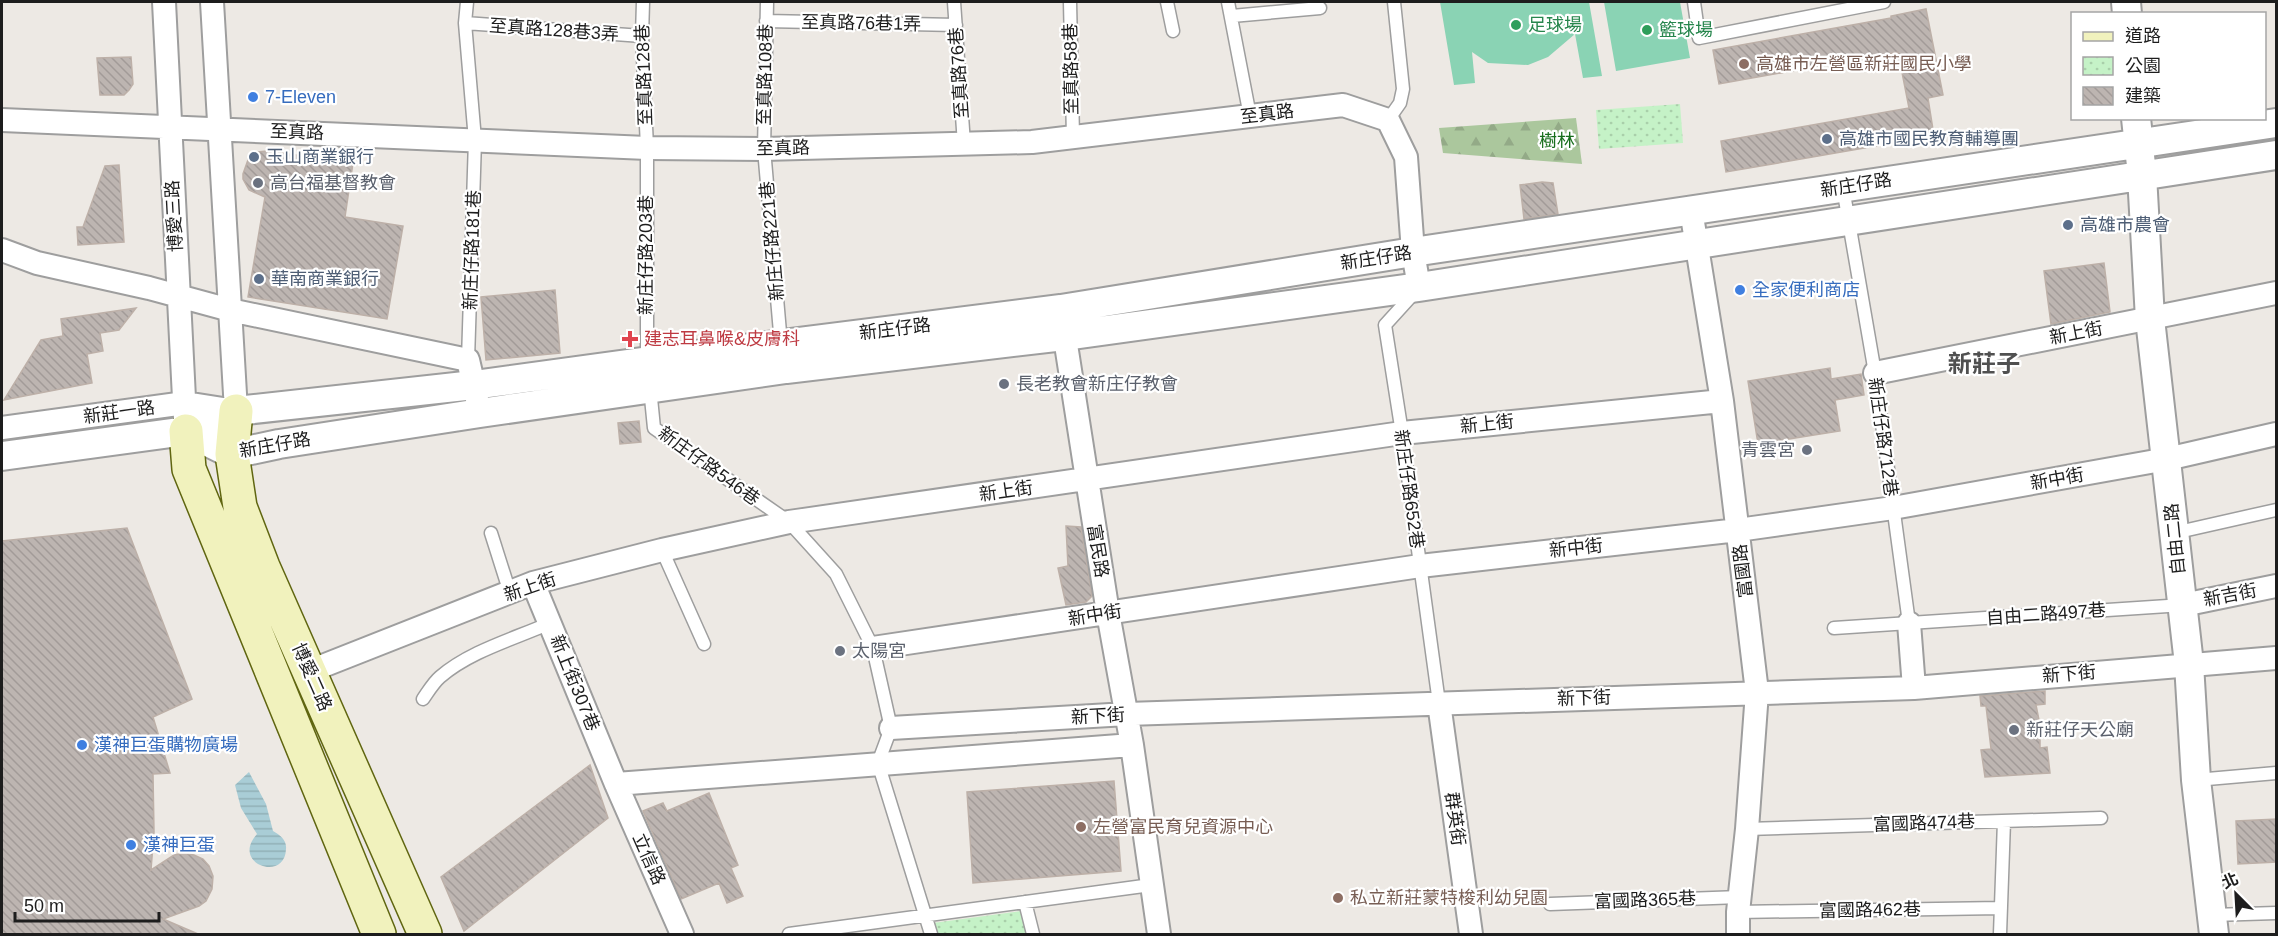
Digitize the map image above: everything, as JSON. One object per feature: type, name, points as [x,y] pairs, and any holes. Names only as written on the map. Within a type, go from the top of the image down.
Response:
[{"type":"main road","name":"博愛二路","points":[[236,411],[232,454],[240,507],[263,567],[425,934]]},
{"type":"main road","name":"博愛二路","points":[[185,417],[189,469],[379,934]]},
{"type":"street","name":"博愛三路","points":[[164,2],[185,417]]},
{"type":"street","points":[[212,2],[236,411]]},
{"type":"street","name":"至真路","points":[[2,120],[647,148],[764,149],[1032,142],[1343,105],[1388,120]]},
{"type":"street","points":[[1388,120],[1406,157],[1413,252],[1419,287]]},
{"type":"street","name":"新庄仔路","points":[[185,417],[232,454],[279,444],[480,413],[648,375],[783,356],[1413,252],[1843,187],[2138,130],[2277,123]]},
{"type":"street","name":"自由二路","points":[[2138,130],[2150,319],[2183,604],[2196,780],[2214,925]]},
{"type":"street","name":"新庄仔路","points":[[783,356],[1064,336],[1419,287],[2277,155]]},
{"type":"street","name":"富國路","points":[[1690,210],[1722,401],[1757,692],[1738,934]]},
{"type":"street","name":"新庄仔路","points":[[2,250],[37,264],[179,296],[471,373]]},
{"type":"street","name":"新上街","points":[[1875,373],[2277,293]]},
{"type":"street","name":"富民路","points":[[1061,309],[1108,613],[1132,745],[1159,934]]},
{"type":"street","points":[[471,373],[480,413]]},
{"type":"street","name":"新庄仔路","points":[[185,417],[236,411],[471,373],[648,375]]},
{"type":"street","name":"新上街","points":[[310,671],[533,583],[662,550],[789,522],[1402,433],[1722,401]]},
{"type":"street","name":"新莊一路","points":[[2,428],[185,417]]},
{"type":"street","name":"新莊一路","points":[[2,456],[185,417]]},
{"type":"street","name":"新中街","points":[[873,648],[1420,566],[1738,530],[1893,508],[2167,459],[2277,434]]},
{"type":"street","name":"新上街307巷","points":[[533,583],[616,784]]},
{"type":"street","name":"新吉街","points":[[2183,604],[2277,586]]},
{"type":"street","name":"新庄仔路712巷","points":[[1909,623],[1914,688]]},
{"type":"street","name":"新下街","points":[[891,729],[1127,714],[1914,688],[2277,658]]},
{"type":"street","name":"群英街","points":[[1439,704],[1471,934]]},
{"type":"street","name":"新下街","points":[[616,784],[1132,745]]},
{"type":"street","name":"立信路","points":[[616,784],[682,934]]},
{"type":"lane","name":"新庄仔路181巷","points":[[467,2],[465,23],[476,140],[471,373]]},
{"type":"lane","name":"至真路128巷","points":[[643,2],[642,36],[647,148]]},
{"type":"lane","name":"至真路108巷","points":[[764,149],[767,2]]},
{"type":"lane","name":"至真路76巷","points":[[954,2],[964,144]]},
{"type":"lane","name":"至真路58巷","points":[[1070,2],[1073,137]]},
{"type":"lane","points":[[1167,2],[1173,31]]},
{"type":"lane","points":[[1228,2],[1250,116]]},
{"type":"lane","points":[[1388,120],[1400,103],[1403,89],[1394,2]]},
{"type":"lane","points":[[1694,2],[1699,38],[1884,2]]},
{"type":"lane","points":[[1232,16],[1320,8]]},
{"type":"lane","name":"至真路76巷1弄","points":[[766,21],[956,25]]},
{"type":"lane","name":"至真路128巷3弄","points":[[465,23],[642,36]]},
{"type":"lane","name":"新庄仔路203巷","points":[[647,148],[648,375]]},
{"type":"lane","name":"新庄仔路221巷","points":[[764,149],[783,356]]},
{"type":"lane","name":"新庄仔路712巷","points":[[1843,187],[1875,373],[1909,623]]},
{"type":"lane","name":"新庄仔路652巷","points":[[1419,287],[1384,325],[1402,433],[1439,704]]},
{"type":"lane","name":"新庄仔路546巷","points":[[648,375],[654,428],[789,522],[836,574],[873,648],[891,729]]},
{"type":"lane","points":[[2174,533],[2277,510]]},
{"type":"lane","points":[[492,533],[510,593]]},
{"type":"lane","points":[[662,550],[704,644]]},
{"type":"lane","name":"自由二路497巷","points":[[1834,628],[2183,604]]},
{"type":"lane","points":[[423,699],[438,679],[452,667],[474,655],[550,623]]},
{"type":"lane","points":[[891,729],[878,763],[931,934]]},
{"type":"lane","points":[[2196,780],[2277,773]]},
{"type":"lane","name":"富國路474巷","points":[[1747,829],[2101,818]]},
{"type":"lane","points":[[2000,934],[2004,821]]},
{"type":"lane","points":[[789,934],[818,933],[1151,885]]},
{"type":"lane","points":[[1025,902],[1032,934]]},
{"type":"lane","name":"富國路365巷","points":[[1550,904],[1739,904]]},
{"type":"lane","name":"富國路462巷","points":[[1739,904],[2001,908]]},
{"type":"lane","points":[[2214,925],[2277,913]]},
{"type":"green space","points":[[1440,2],[1589,2],[1602,76],[1583,78],[1575,34],[1548,57],[1528,65],[1488,63],[1472,52],[1475,83],[1454,85]]},
{"type":"green space","name":"籃球場","points":[[1604,2],[1680,2],[1690,58],[1616,71]]},
{"type":"green space","points":[[1680,104],[1683,143],[1599,149],[1596,110]]},
{"type":"green space","name":"樹林","points":[[1576,118],[1582,164],[1443,153],[1439,128]]},
{"type":"green space","points":[[1021,911],[1026,934],[936,934],[933,923]]},
{"type":"water","points":[[249,772],[266,804],[273,831],[285,843],[283,859],[277,865],[261,866],[250,854],[250,845],[257,834],[241,808],[235,785]]},
{"type":"building","points":[[1926,9],[1943,95],[1928,98],[1934,136],[1726,172],[1721,141],[1909,108],[1898,52],[1719,84],[1713,50],[1891,18],[1891,16]]},
{"type":"building","points":[[131,57],[133,84],[129,90],[124,95],[100,95],[97,58]]},
{"type":"building","points":[[267,151],[353,163],[345,217],[403,226],[387,319],[248,297],[265,197],[249,190],[243,174],[249,157],[257,152]]},
{"type":"building","points":[[119,165],[124,242],[78,245],[77,227],[83,227],[105,166]]},
{"type":"building","points":[[1553,183],[1558,214],[1524,219],[1520,185]]},
{"type":"building","points":[[2104,263],[2110,312],[2051,324],[2044,271]]},
{"type":"building","points":[[555,290],[560,353],[486,360],[481,297]]},
{"type":"building","points":[[136,308],[119,330],[100,333],[103,351],[87,354],[92,383],[4,400],[41,340],[63,336],[61,319]]},
{"type":"building","points":[[1830,368],[1831,379],[1861,374],[1864,395],[1835,400],[1840,431],[1758,444],[1748,381]]},
{"type":"building","points":[[639,421],[641,442],[620,444],[618,423]]},
{"type":"building","points":[[1066,526],[1081,527],[1092,596],[1086,602],[1066,605],[1058,568],[1068,566]]},
{"type":"building","name":"漢神巨蛋購物廣場","points":[[127,528],[192,699],[153,717],[170,773],[153,774],[154,832],[151,870],[174,855],[184,853],[194,855],[203,859],[209,866],[213,876],[212,889],[206,901],[199,906],[163,919],[198,934],[2,934],[2,541]]},
{"type":"building","name":"新莊仔天公廟","points":[[2045,691],[2045,704],[2036,705],[2040,725],[2040,748],[2047,747],[2050,773],[1985,777],[1981,750],[1991,749],[1986,706],[1981,706],[1980,696]]},
{"type":"building","points":[[590,765],[608,818],[464,931],[441,877]]},
{"type":"building","points":[[1114,781],[1121,871],[973,883],[967,792]]},
{"type":"building","points":[[709,793],[738,865],[731,868],[743,896],[727,903],[719,883],[681,899],[643,811],[663,803],[667,811]]},
{"type":"building","points":[[2277,819],[2277,862],[2238,864],[2236,821]]},
{"type":"place","name":"足球場","points":[[1516,25]]},
{"type":"place","name":"籃球場","points":[[1647,30]]},
{"type":"place","name":"高雄市左營區新莊國民小學","points":[[1744,64]]},
{"type":"place","name":"7-Eleven","points":[[253,97]]},
{"type":"place","name":"高雄市國民教育輔導團","points":[[1827,139]]},
{"type":"place","name":"玉山商業銀行","points":[[254,157]]},
{"type":"place","name":"高台福基督教會","points":[[258,183]]},
{"type":"place","name":"高雄市農會","points":[[2068,225]]},
{"type":"place","name":"華南商業銀行","points":[[259,279]]},
{"type":"place","name":"全家便利商店","points":[[1740,290]]},
{"type":"place","name":"建志耳鼻喉&皮膚科","points":[[630,339]]},
{"type":"place","name":"長老教會新庄仔教會","points":[[1004,384]]},
{"type":"place","name":"青雲宮","points":[[1807,450]]},
{"type":"place","name":"太陽宮","points":[[840,651]]},
{"type":"place","name":"新莊仔天公廟","points":[[2014,730]]},
{"type":"place","name":"漢神巨蛋購物廣場","points":[[82,745]]},
{"type":"place","name":"左營富民育兒資源中心","points":[[1081,827]]},
{"type":"place","name":"漢神巨蛋","points":[[131,845]]},
{"type":"place","name":"私立新莊蒙特梭利幼兒園","points":[[1338,898]]},
{"type":"district","name":"新莊子","points":[[1984,363]]}]
